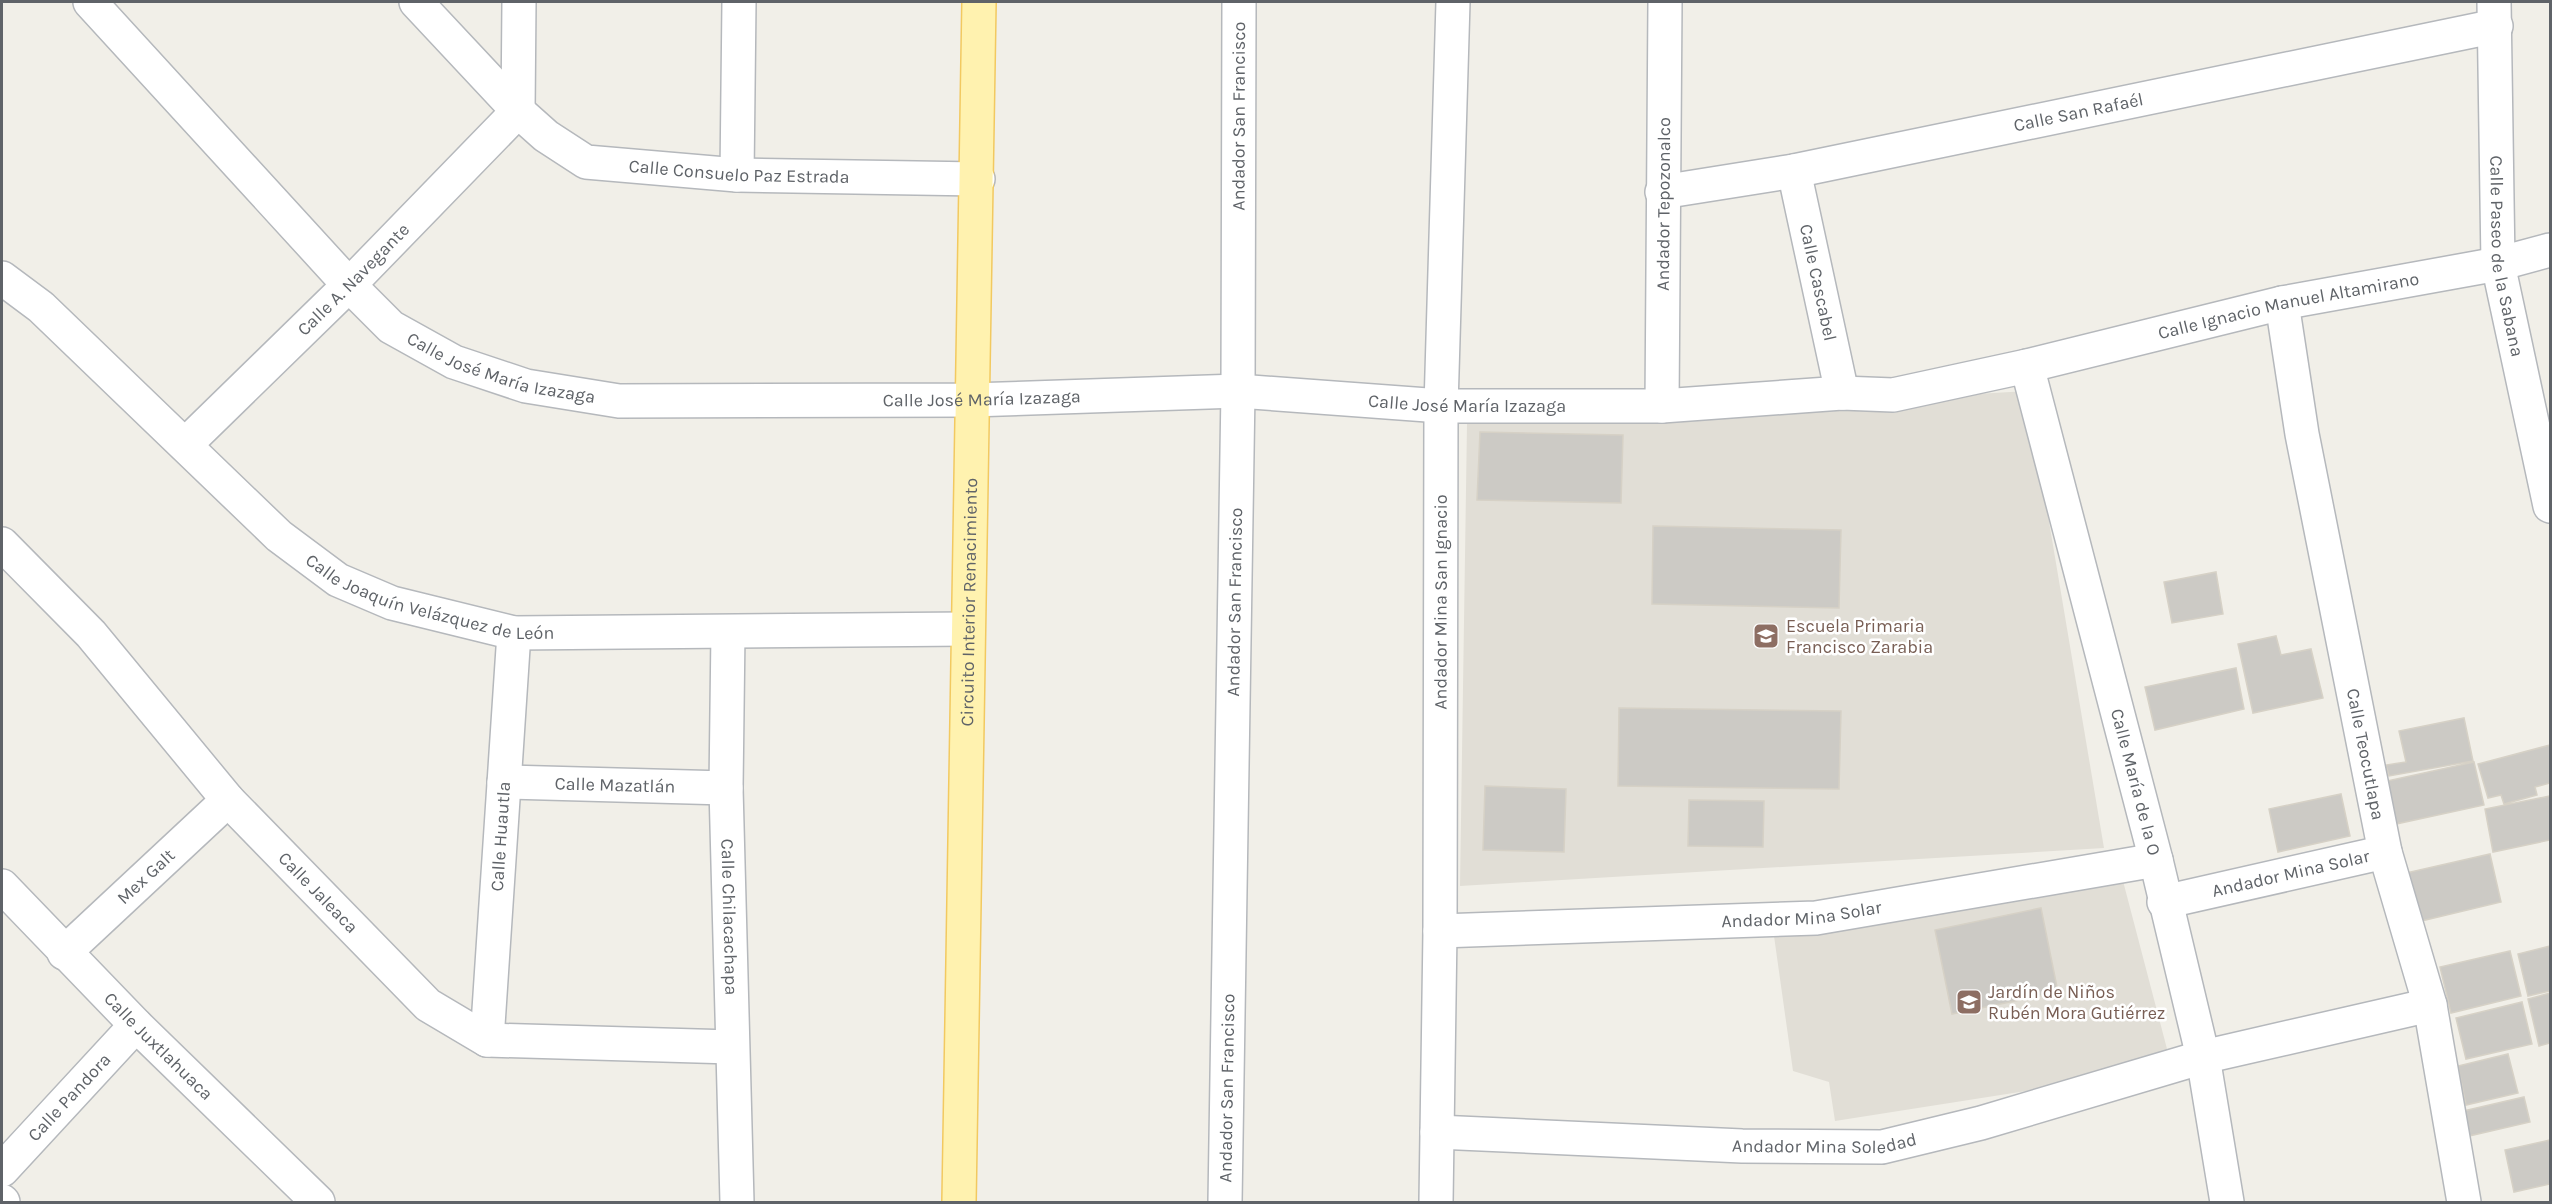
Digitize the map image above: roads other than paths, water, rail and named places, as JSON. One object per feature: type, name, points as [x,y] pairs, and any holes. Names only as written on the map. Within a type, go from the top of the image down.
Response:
[{"type":"main road","name":"Circuito Interior Renacimiento","points":[[960,1203],[979,2]]},
{"type":"street","name":"Calle José María Izazaga","points":[[90,2],[349,285],[392,327],[454,362],[526,386],[619,401],[971,400],[1238,391],[1441,406],[1662,406],[1842,393],[1893,395],[2027,366]]},
{"type":"street","name":"Calle Consuelo Paz Estrada","points":[[417,2],[518,111],[546,136],[586,162],[737,176],[978,179]]},
{"type":"street","points":[[518,111],[519,2]]},
{"type":"street","points":[[737,176],[739,2]]},
{"type":"street","name":"Andador San Francisco","points":[[1225,1203],[1238,391],[1239,2]]},
{"type":"street","name":"Andador Mina San Ignacio","points":[[1436,1203],[1440,931],[1441,406],[1453,2]]},
{"type":"street","name":"Andador Tepozonalco","points":[[1662,406],[1665,2]]},
{"type":"street","name":"Calle San Rafaél","points":[[1662,192],[1794,171],[2495,14]]},
{"type":"street","name":"Calle Paseo de la Sabana","points":[[2495,14],[2498,264],[2550,506]]},
{"type":"street","name":"Calle A. Navegante","points":[[185,444],[349,285],[518,111]]},
{"type":"street","name":"Calle Cascabel","points":[[1794,171],[1842,393]]},
{"type":"street","name":"Calle Ignacio Manuel Altamirano","points":[[2027,366],[2282,303],[2498,264],[2550,250]]},
{"type":"street","name":"Calle Joaquín Velázquez de León","points":[[2,278],[41,307],[279,536],[338,580],[392,603],[514,633],[968,629]]},
{"type":"street","name":"Calle Teocutlapa","points":[[2282,303],[2302,434],[2385,852],[2430,1005],[2464,1203]]},
{"type":"street","name":"Calle María de la O","points":[[2027,366],[2156,860],[2164,902],[2203,1057],[2227,1203]]},
{"type":"street","name":"Calle Jaleaca","points":[[2,544],[91,634],[228,800],[428,1005],[487,1040],[732,1047]]},
{"type":"street","name":"Calle Chilacachapa","points":[[728,632],[726,788],[737,1203]]},
{"type":"street","name":"Calle Huautla","points":[[487,1040],[514,633]]},
{"type":"street","name":"Calle Mazatlán","points":[[504,782],[726,788]]},
{"type":"street","name":"Mex Galt","points":[[64,953],[228,800]]},
{"type":"street","name":"Andador Mina Solar","points":[[2164,902],[2385,852]]},
{"type":"street","name":"Andador Mina Solar","points":[[1440,931],[1816,918],[2156,860]]},
{"type":"street","name":"Calle Juxtlahuaca","points":[[2,886],[64,953],[318,1203]]},
{"type":"street","name":"Andador Mina Soledad","points":[[1437,1132],[1742,1146],[1882,1147],[1981,1123],[2203,1057],[2430,1005]]},
{"type":"street","name":"Calle Pandora","points":[[2,1170],[136,1025]]},
{"type":"place","name":"Escuela Primaria Francisco Zarabia","points":[[1766,636]]},
{"type":"place","name":"Jardín de Niños Rubén Mora Gutiérrez","points":[[1969,1002]]}]
